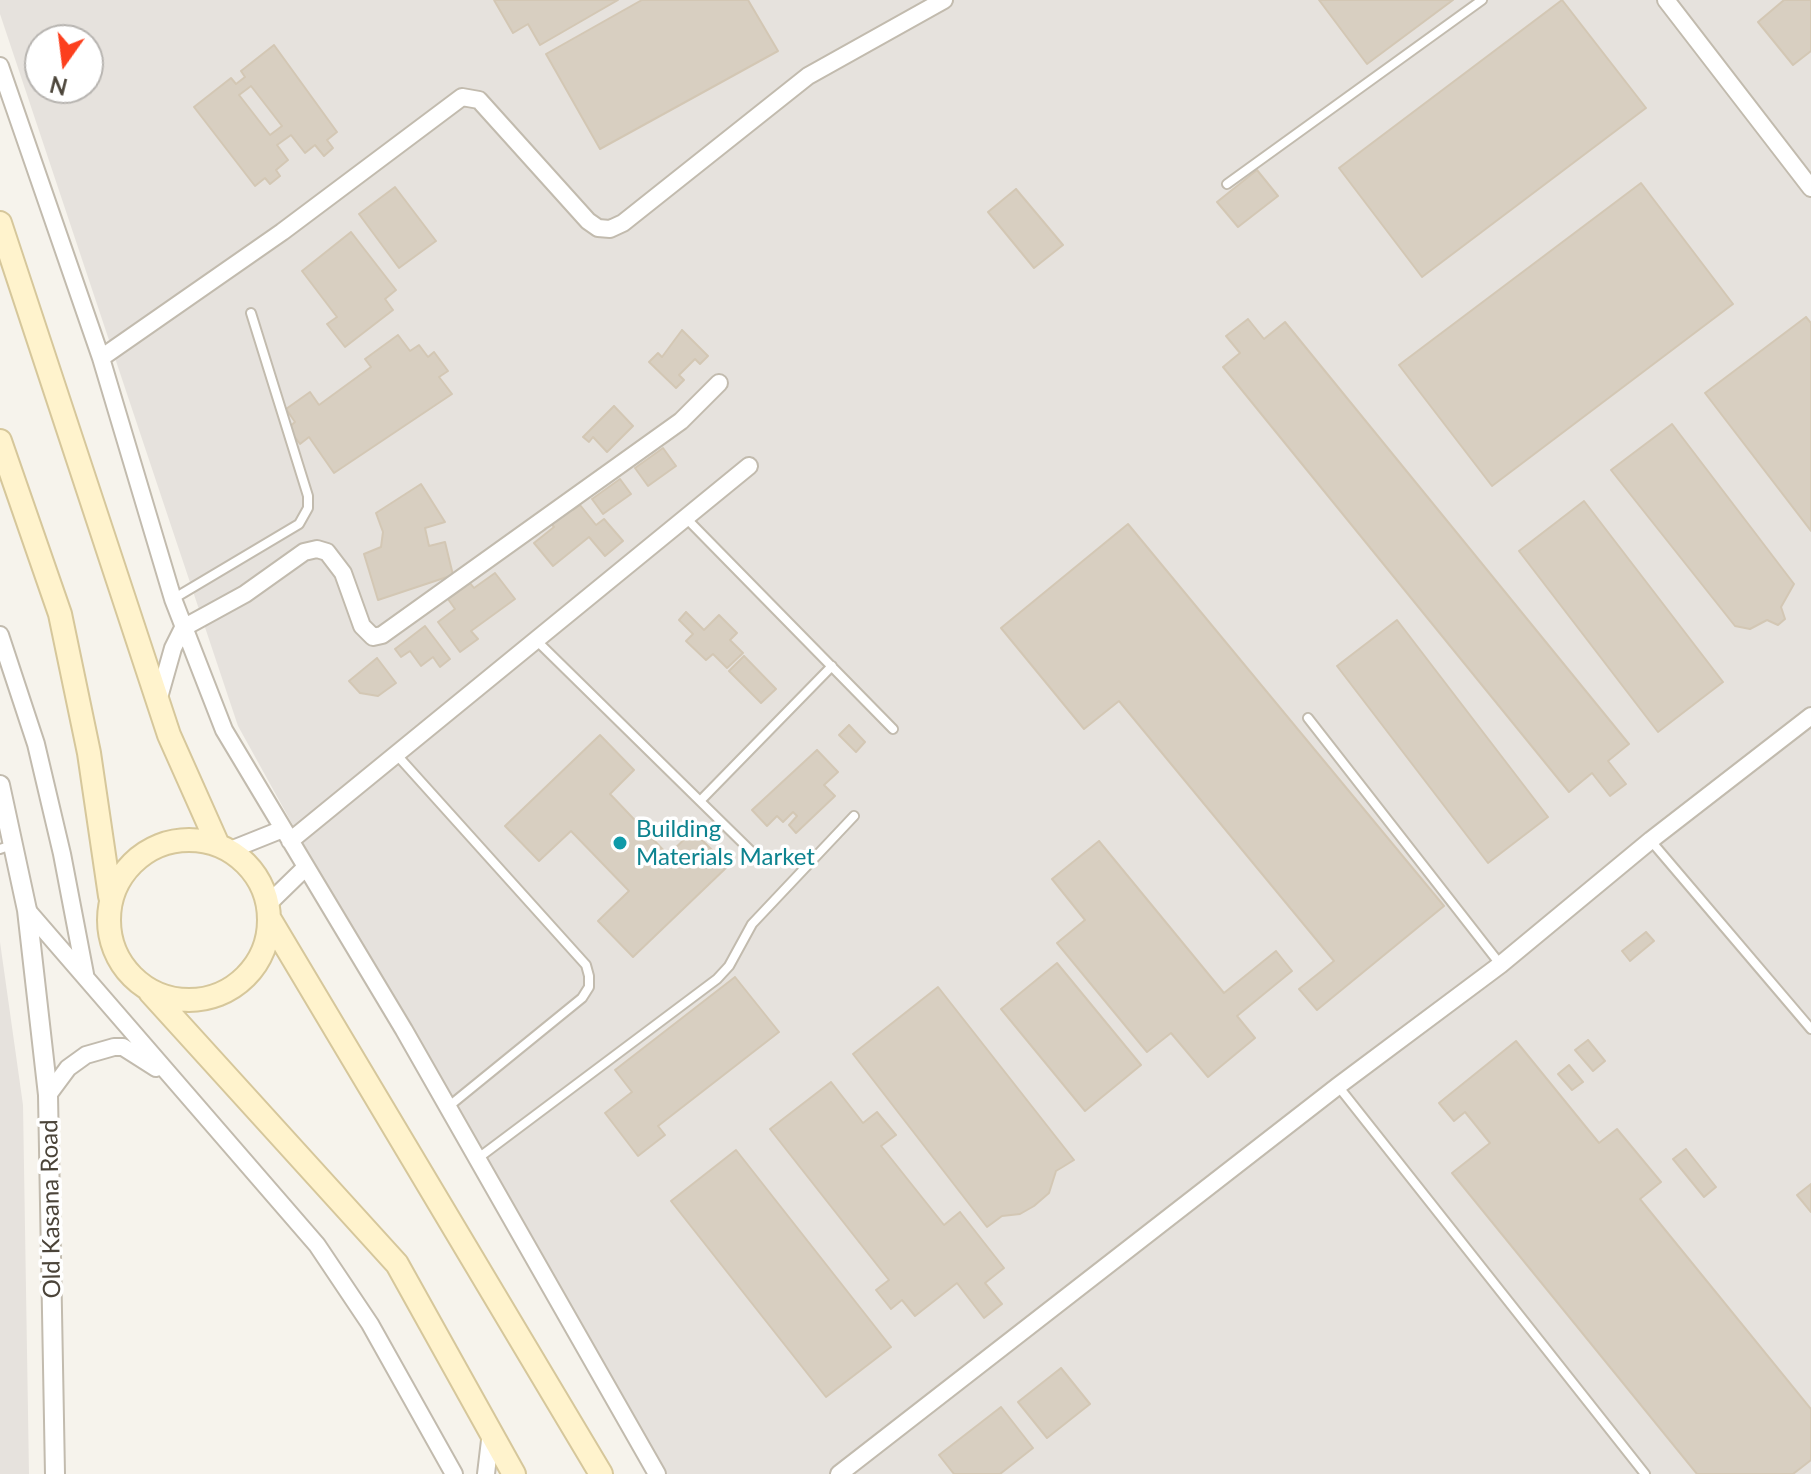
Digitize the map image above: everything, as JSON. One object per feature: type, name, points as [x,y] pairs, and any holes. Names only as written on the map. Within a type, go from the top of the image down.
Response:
[{"type":"main road","points":[[0,223],[169,735],[223,848]]},
{"type":"main road","points":[[0,441],[60,614],[89,753],[110,898]]},
{"type":"main road","points":[[514,1474],[397,1264],[150,992],[119,964],[107,917],[110,898],[120,876],[152,847],[185,839],[223,848],[253,871],[268,911],[601,1474]]},
{"type":"main road","points":[[150,992],[197,1001],[234,988],[260,959],[269,933],[268,911]]},
{"type":"street","points":[[101,358],[282,232],[462,97],[479,100],[588,221],[598,228],[610,229],[623,223],[808,76],[944,0]]},
{"type":"street","points":[[1666,0],[1811,188]]},
{"type":"street","points":[[0,66],[101,358],[173,599],[224,730],[448,1107],[657,1474]]},
{"type":"street","points":[[158,701],[173,648],[183,628],[245,594],[304,552],[317,549],[327,552],[343,573],[362,626],[373,637],[382,635],[681,421],[719,383]]},
{"type":"street","points":[[223,848],[287,835],[396,754],[749,466]]},
{"type":"street","points":[[0,635],[36,744],[62,854],[85,975]]},
{"type":"street","points":[[839,1474],[1338,1086],[1500,965],[1651,840],[1811,716]]},
{"type":"street","name":"Old Kasana Road","points":[[0,785],[6,847],[27,910],[28,945],[48,1095],[55,1474]]},
{"type":"street","points":[[268,911],[306,867]]},
{"type":"street","points":[[27,910],[317,1245],[342,1278],[454,1474]]},
{"type":"street","points":[[48,1095],[68,1068],[86,1055],[114,1047],[136,1054],[173,1081]]},
{"type":"street","points":[[486,1474],[491,1431]]},
{"type":"lane","points":[[1227,184],[1482,0]]},
{"type":"lane","points":[[173,599],[299,524],[308,508],[308,496],[251,313]]},
{"type":"lane","points":[[685,517],[893,729]]},
{"type":"lane","points":[[536,640],[755,855]]},
{"type":"lane","points":[[700,801],[832,666]]},
{"type":"lane","points":[[1308,718],[1500,965]]},
{"type":"lane","points":[[396,754],[586,965],[589,976],[589,987],[582,998],[448,1107]]},
{"type":"lane","points":[[477,1159],[717,979],[729,966],[752,924],[854,816]]},
{"type":"lane","points":[[1651,840],[1811,1029]]},
{"type":"lane","points":[[1338,1086],[1645,1474]]},
{"type":"shaded area","points":[[0,0],[1811,0],[1811,1474],[652,1474],[238,726],[30,104],[104,104],[104,24],[24,24],[24,86],[0,14]]},
{"type":"shaded area","points":[[0,942],[23,1105],[29,1474],[0,1474]]},
{"type":"building","points":[[494,0],[618,0],[540,45],[528,24],[513,33]]},
{"type":"building","points":[[642,0],[748,0],[778,51],[600,149],[546,54]]},
{"type":"building","points":[[1319,0],[1453,0],[1367,64]]},
{"type":"building","points":[[1562,0],[1646,108],[1422,277],[1339,168]]},
{"type":"building","points":[[1784,0],[1811,0],[1811,51],[1793,65],[1758,22]]},
{"type":"building","points":[[274,45],[337,132],[327,140],[333,148],[324,156],[315,145],[305,153],[291,135],[277,145],[288,160],[276,170],[280,176],[270,184],[265,178],[255,186],[194,107],[231,78],[236,84],[245,77],[241,71]],"holes":[[[251,86],[282,126],[270,135],[239,95]]]},
{"type":"building","points":[[1257,170],[1278,196],[1238,227],[1217,202]]},
{"type":"building","points":[[1641,183],[1733,304],[1492,486],[1399,365]]},
{"type":"building","points":[[395,187],[436,241],[399,268],[359,214]]},
{"type":"building","points":[[1016,189],[1063,245],[1034,268],[988,212]]},
{"type":"building","points":[[351,232],[396,290],[385,299],[393,310],[345,347],[327,324],[337,317],[302,271]]},
{"type":"building","points":[[1806,317],[1811,323],[1811,531],[1705,393]]},
{"type":"building","points":[[1248,319],[1264,339],[1285,322],[1629,744],[1608,761],[1626,784],[1610,796],[1592,773],[1569,792],[1223,367],[1240,353],[1226,336]]},
{"type":"building","points":[[682,330],[708,356],[700,364],[695,359],[679,375],[684,380],[676,388],[649,362],[658,353],[662,357]]},
{"type":"building","points":[[398,335],[410,351],[419,345],[428,357],[434,352],[448,371],[439,377],[452,394],[334,473],[309,437],[300,444],[288,428],[295,422],[286,409],[310,392],[319,405],[371,367],[365,359]]},
{"type":"building","points":[[614,406],[633,426],[607,452],[593,437],[589,442],[583,437]]},
{"type":"building","points":[[1672,424],[1794,584],[1781,607],[1785,619],[1778,625],[1767,620],[1750,629],[1735,626],[1611,470]]},
{"type":"building","points":[[663,448],[676,466],[648,486],[635,468]]},
{"type":"building","points":[[620,479],[631,494],[603,514],[592,499]]},
{"type":"building","points":[[421,484],[445,522],[425,528],[429,546],[445,542],[453,575],[378,600],[364,554],[381,547],[383,532],[376,513]]},
{"type":"building","points":[[1584,501],[1723,682],[1658,732],[1519,551]]},
{"type":"building","points":[[569,504],[573,510],[580,505],[596,525],[604,519],[623,541],[605,556],[589,537],[553,566],[534,543],[554,527],[549,521]]},
{"type":"building","points":[[1128,524],[1444,906],[1317,1010],[1299,989],[1334,961],[1119,701],[1084,729],[1001,628]]},
{"type":"building","points":[[495,573],[515,599],[471,631],[478,639],[460,652],[438,622],[455,609],[448,599],[470,583],[474,588]]},
{"type":"building","points":[[686,612],[704,630],[719,615],[737,633],[730,640],[743,653],[727,668],[713,654],[706,660],[686,641],[693,634],[679,620]]},
{"type":"building","points":[[1397,620],[1548,817],[1488,863],[1337,666]]},
{"type":"building","points":[[425,626],[450,659],[440,667],[433,657],[421,666],[410,651],[401,657],[395,649]]},
{"type":"building","points":[[744,656],[776,689],[761,703],[729,671]]},
{"type":"building","points":[[377,658],[396,683],[378,696],[360,693],[349,681]]},
{"type":"building","points":[[849,725],[865,742],[856,752],[839,735]]},
{"type":"building","name":"Building Materials Market","points":[[600,735],[634,770],[610,794],[668,855],[693,831],[728,866],[633,957],[598,921],[629,891],[571,831],[539,861],[505,826]]},
{"type":"building","points":[[817,750],[838,772],[824,785],[835,796],[796,833],[789,825],[797,816],[793,812],[783,822],[777,816],[767,826],[752,810]]},
{"type":"building","points":[[1099,841],[1224,993],[1276,951],[1292,971],[1237,1016],[1255,1038],[1208,1077],[1171,1033],[1147,1052],[1057,943],[1085,920],[1052,879]]},
{"type":"building","points":[[1646,932],[1654,941],[1630,961],[1622,951]]},
{"type":"building","points":[[1057,963],[1141,1065],[1085,1111],[1001,1009]]},
{"type":"building","points":[[735,977],[779,1032],[658,1126],[665,1135],[638,1156],[605,1113],[632,1092],[615,1070]]},
{"type":"building","points":[[938,987],[1074,1160],[1056,1171],[1049,1193],[1034,1206],[1020,1214],[1002,1216],[987,1227],[853,1054]]},
{"type":"building","points":[[1588,1040],[1605,1061],[1593,1071],[1575,1050]]},
{"type":"building","points":[[1516,1041],[1599,1143],[1617,1129],[1661,1182],[1640,1199],[1811,1409],[1811,1460],[1793,1474],[1697,1474],[1452,1173],[1490,1143],[1465,1112],[1454,1121],[1439,1103]]},
{"type":"building","points":[[1569,1065],[1583,1082],[1572,1090],[1558,1074]]},
{"type":"building","points":[[831,1082],[863,1123],[877,1112],[896,1135],[881,1146],[944,1225],[960,1212],[1004,1268],[985,1283],[1002,1304],[984,1318],[957,1283],[915,1316],[902,1300],[891,1309],[876,1290],[889,1280],[770,1129]]},
{"type":"building","points":[[1686,1149],[1716,1187],[1704,1197],[1673,1159]]},
{"type":"building","points":[[736,1150],[891,1347],[826,1397],[671,1201]]},
{"type":"building","points":[[1811,1184],[1811,1212],[1797,1195]]},
{"type":"building","points":[[1061,1368],[1090,1404],[1047,1438],[1018,1402]]},
{"type":"building","points":[[1001,1407],[1033,1448],[1000,1474],[954,1474],[939,1455]]},
{"type":"place","name":"Building Materials Market","points":[[620,843]]}]
